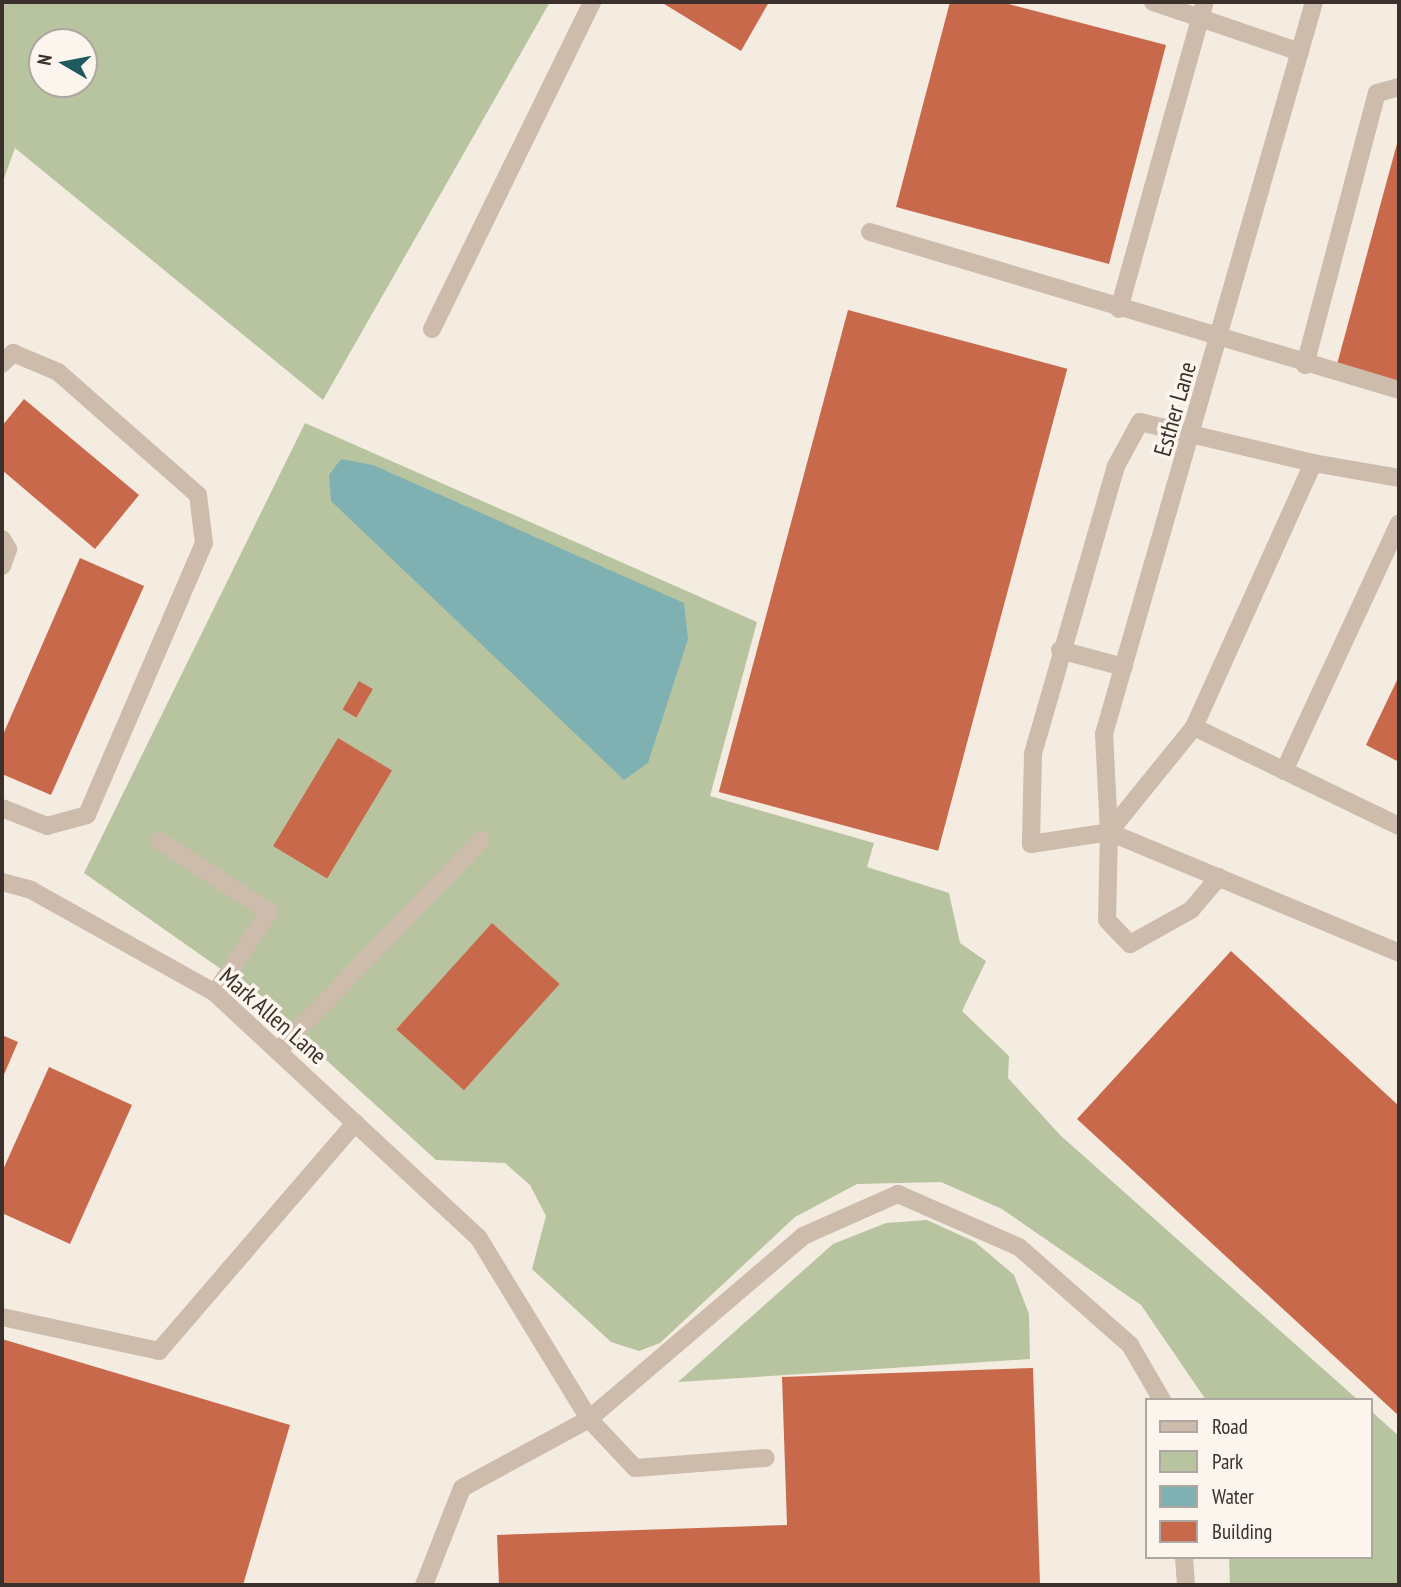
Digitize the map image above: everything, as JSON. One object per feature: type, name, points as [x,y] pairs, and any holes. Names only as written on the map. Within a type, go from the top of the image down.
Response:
[{"type":"street","points":[[432,329],[592,2]]},
{"type":"street","points":[[1153,2],[1203,9],[1300,52]]},
{"type":"street","name":"Esther Lane","points":[[1219,877],[1191,910],[1130,944],[1107,920],[1109,832],[1104,734],[1196,430],[1314,2]]},
{"type":"street","points":[[1119,309],[1203,9]]},
{"type":"street","points":[[1305,365],[1377,93],[1399,87]]},
{"type":"street","points":[[870,232],[1221,340],[1399,390]]},
{"type":"street","points":[[2,364],[13,353],[58,372],[198,495],[204,543],[86,815],[47,826],[2,808]]},
{"type":"street","points":[[1399,478],[1313,463],[1196,430],[1140,422],[1116,466],[1060,650],[1027,786],[1031,844],[1109,832],[1399,953]]},
{"type":"street","points":[[1109,832],[1194,727],[1313,463]]},
{"type":"street","points":[[1284,771],[1399,523]]},
{"type":"street","points":[[2,539],[8,549],[2,566]]},
{"type":"street","points":[[1060,650],[1124,667]]},
{"type":"street","points":[[1194,727],[1399,826]]},
{"type":"street","points":[[278,1051],[481,840]]},
{"type":"street","points":[[160,841],[269,912],[215,993]]},
{"type":"street","name":"Mark Allen Lane","points":[[2,882],[32,890],[215,993],[278,1051],[478,1237],[589,1419],[635,1468],[766,1458]]},
{"type":"street","points":[[2,1317],[159,1351],[355,1123]]},
{"type":"street","points":[[424,1585],[462,1488],[589,1419],[803,1236],[898,1194],[1019,1248],[1130,1345],[1161,1398]]},
{"type":"street","points":[[1184,1559],[1186,1585]]},
{"type":"green space","points":[[2,2],[550,2],[323,400],[15,148],[2,184]]},
{"type":"green space","points":[[305,423],[757,622],[710,796],[874,843],[867,867],[949,893],[960,943],[986,961],[962,1011],[1009,1056],[1008,1078],[1060,1135],[1356,1398],[1205,1398],[1141,1305],[1002,1209],[941,1182],[857,1184],[795,1217],[660,1343],[639,1351],[611,1342],[532,1269],[546,1216],[530,1185],[505,1163],[436,1160],[245,986],[84,873]]},
{"type":"green space","points":[[927,1220],[975,1242],[1014,1275],[1029,1314],[1030,1359],[678,1382],[833,1244],[886,1223]]},
{"type":"green space","points":[[1373,1413],[1399,1436],[1399,1585],[1230,1585],[1229,1559],[1373,1559]]},
{"type":"water","points":[[341,459],[373,465],[684,603],[688,639],[648,763],[624,780],[331,501],[329,475]]},
{"type":"building","points":[[661,2],[769,2],[741,51]]},
{"type":"building","points":[[950,2],[1001,2],[1166,45],[1109,264],[896,207]]},
{"type":"building","points":[[1399,140],[1399,385],[1336,368]]},
{"type":"building","points":[[848,310],[1067,369],[938,851],[719,792]]},
{"type":"building","points":[[24,399],[139,495],[95,549],[2,470],[2,426]]},
{"type":"building","points":[[80,558],[144,586],[51,795],[2,774],[2,737]]},
{"type":"building","points":[[1399,676],[1399,762],[1366,745]]},
{"type":"building","points":[[359,681],[373,689],[356,718],[342,710]]},
{"type":"building","points":[[338,738],[392,770],[327,878],[273,846]]},
{"type":"building","points":[[492,923],[560,984],[464,1090],[396,1029]]},
{"type":"building","points":[[1231,951],[1399,1106],[1399,1416],[1077,1119]]},
{"type":"building","points":[[2,1035],[18,1042],[2,1079]]},
{"type":"building","points":[[49,1067],[132,1105],[70,1244],[2,1213],[2,1172]]},
{"type":"building","points":[[2,1339],[290,1425],[243,1585],[2,1585]]},
{"type":"building","points":[[1033,1368],[1040,1585],[499,1585],[497,1535],[787,1525],[782,1377]]}]
